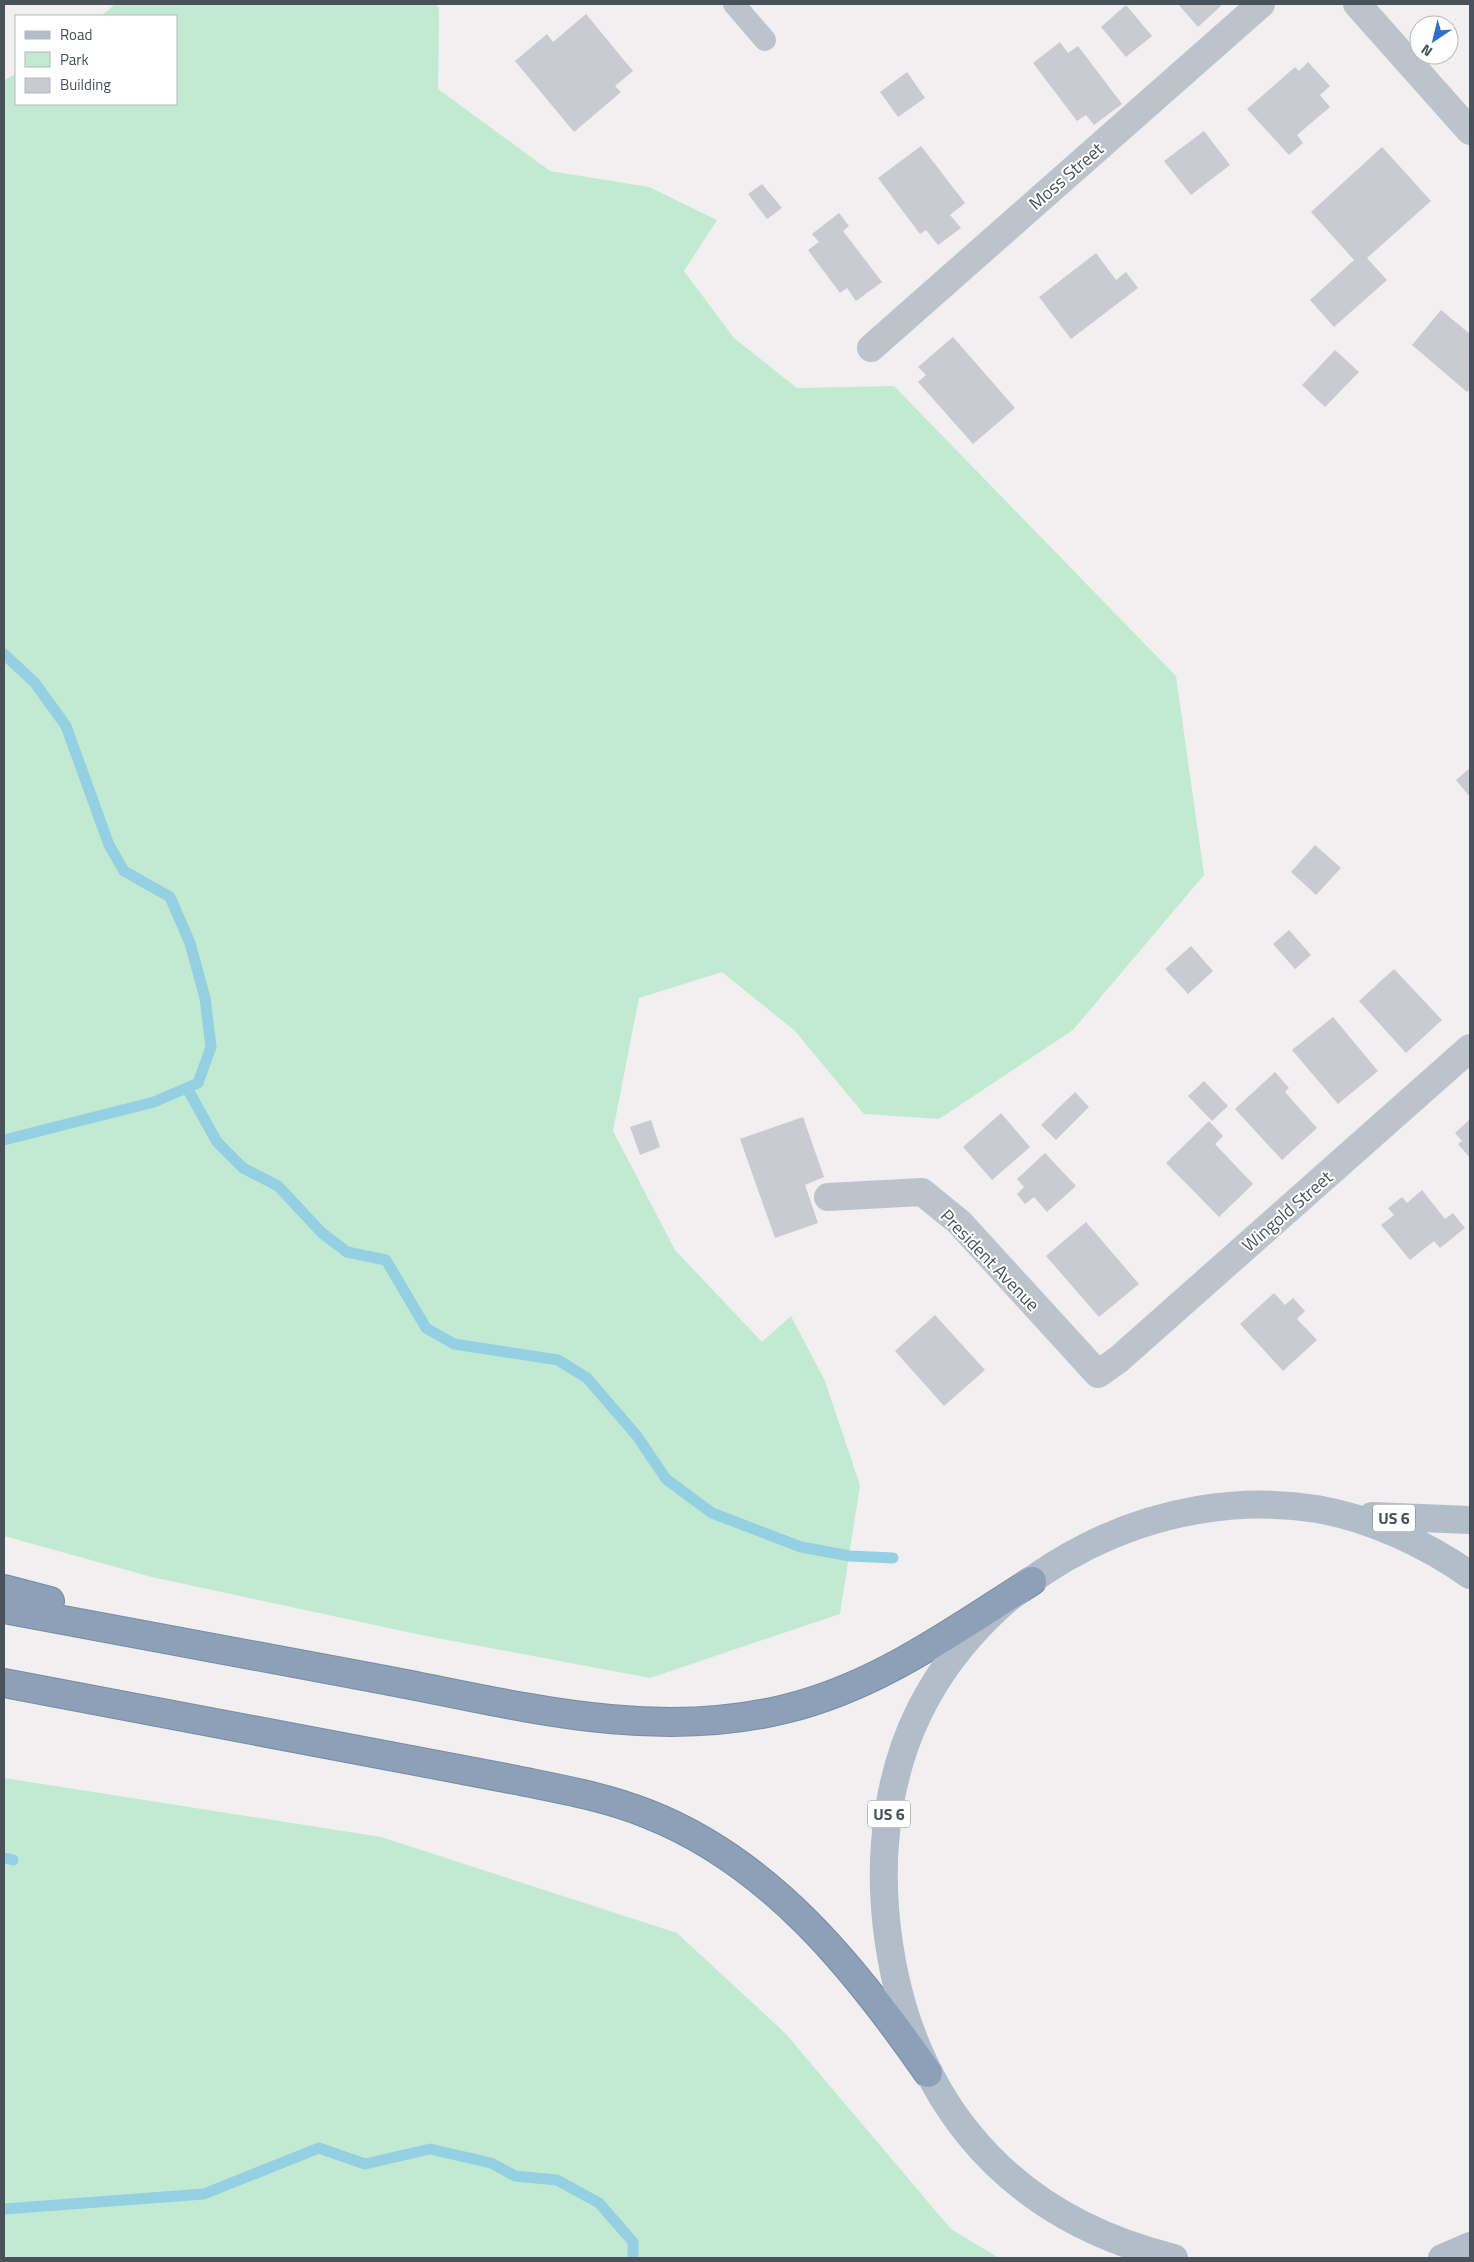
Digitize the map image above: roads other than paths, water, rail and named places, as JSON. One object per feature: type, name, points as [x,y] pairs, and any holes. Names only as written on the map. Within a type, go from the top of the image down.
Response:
[{"type":"highway","points":[[4,1609],[586,1716],[651,1723],[719,1720],[785,1709],[850,1689],[912,1657],[1032,1581]]},
{"type":"highway","points":[[4,1589],[242,1654]]},
{"type":"highway","points":[[9,1684],[516,1780],[582,1794],[648,1813],[708,1843],[738,1862],[771,1889],[838,1956],[887,2016],[928,2073]]},
{"type":"main road","name":"US 6","points":[[1174,2258],[1132,2246],[1072,2220],[1018,2183],[969,2135],[948,2108],[928,2073],[904,2014],[895,1982],[888,1933],[884,1860],[891,1798],[907,1740],[919,1711],[936,1683],[970,1638],[1007,1599],[1057,1562],[1126,1528],[1159,1518],[1232,1506],[1272,1506],[1379,1517],[1470,1520]]},
{"type":"main road","points":[[1318,1510],[1394,1533],[1430,1551],[1470,1575]]},
{"type":"main road","points":[[1442,2258],[1470,2246]]},
{"type":"street","name":"Moss Street","points":[[871,348],[1261,4]]},
{"type":"street","points":[[1357,4],[1470,131]]},
{"type":"street","name":"Wingold Street","points":[[1101,1371],[1126,1352],[1470,1048]]},
{"type":"street","name":"President Avenue","points":[[828,1197],[922,1192],[958,1222],[1098,1374],[1101,1371]]},
{"type":"lane","points":[[734,4],[765,40]]},
{"type":"waterway","points":[[4,654],[35,683],[66,726],[109,845],[124,871],[170,897],[190,943],[205,998],[211,1047],[198,1083],[154,1102],[4,1140]]},
{"type":"waterway","points":[[187,1088],[217,1142],[243,1168],[278,1186],[322,1233],[347,1252],[386,1260],[426,1328],[454,1344],[558,1360],[587,1378],[637,1436],[666,1479],[712,1513],[801,1547],[850,1556],[893,1558]]},
{"type":"waterway","points":[[4,1858],[13,1860]]},
{"type":"waterway","points":[[4,2209],[204,2194],[319,2148],[365,2164],[430,2149],[491,2163],[515,2176],[557,2180],[599,2203],[633,2242],[633,2258]]}]
